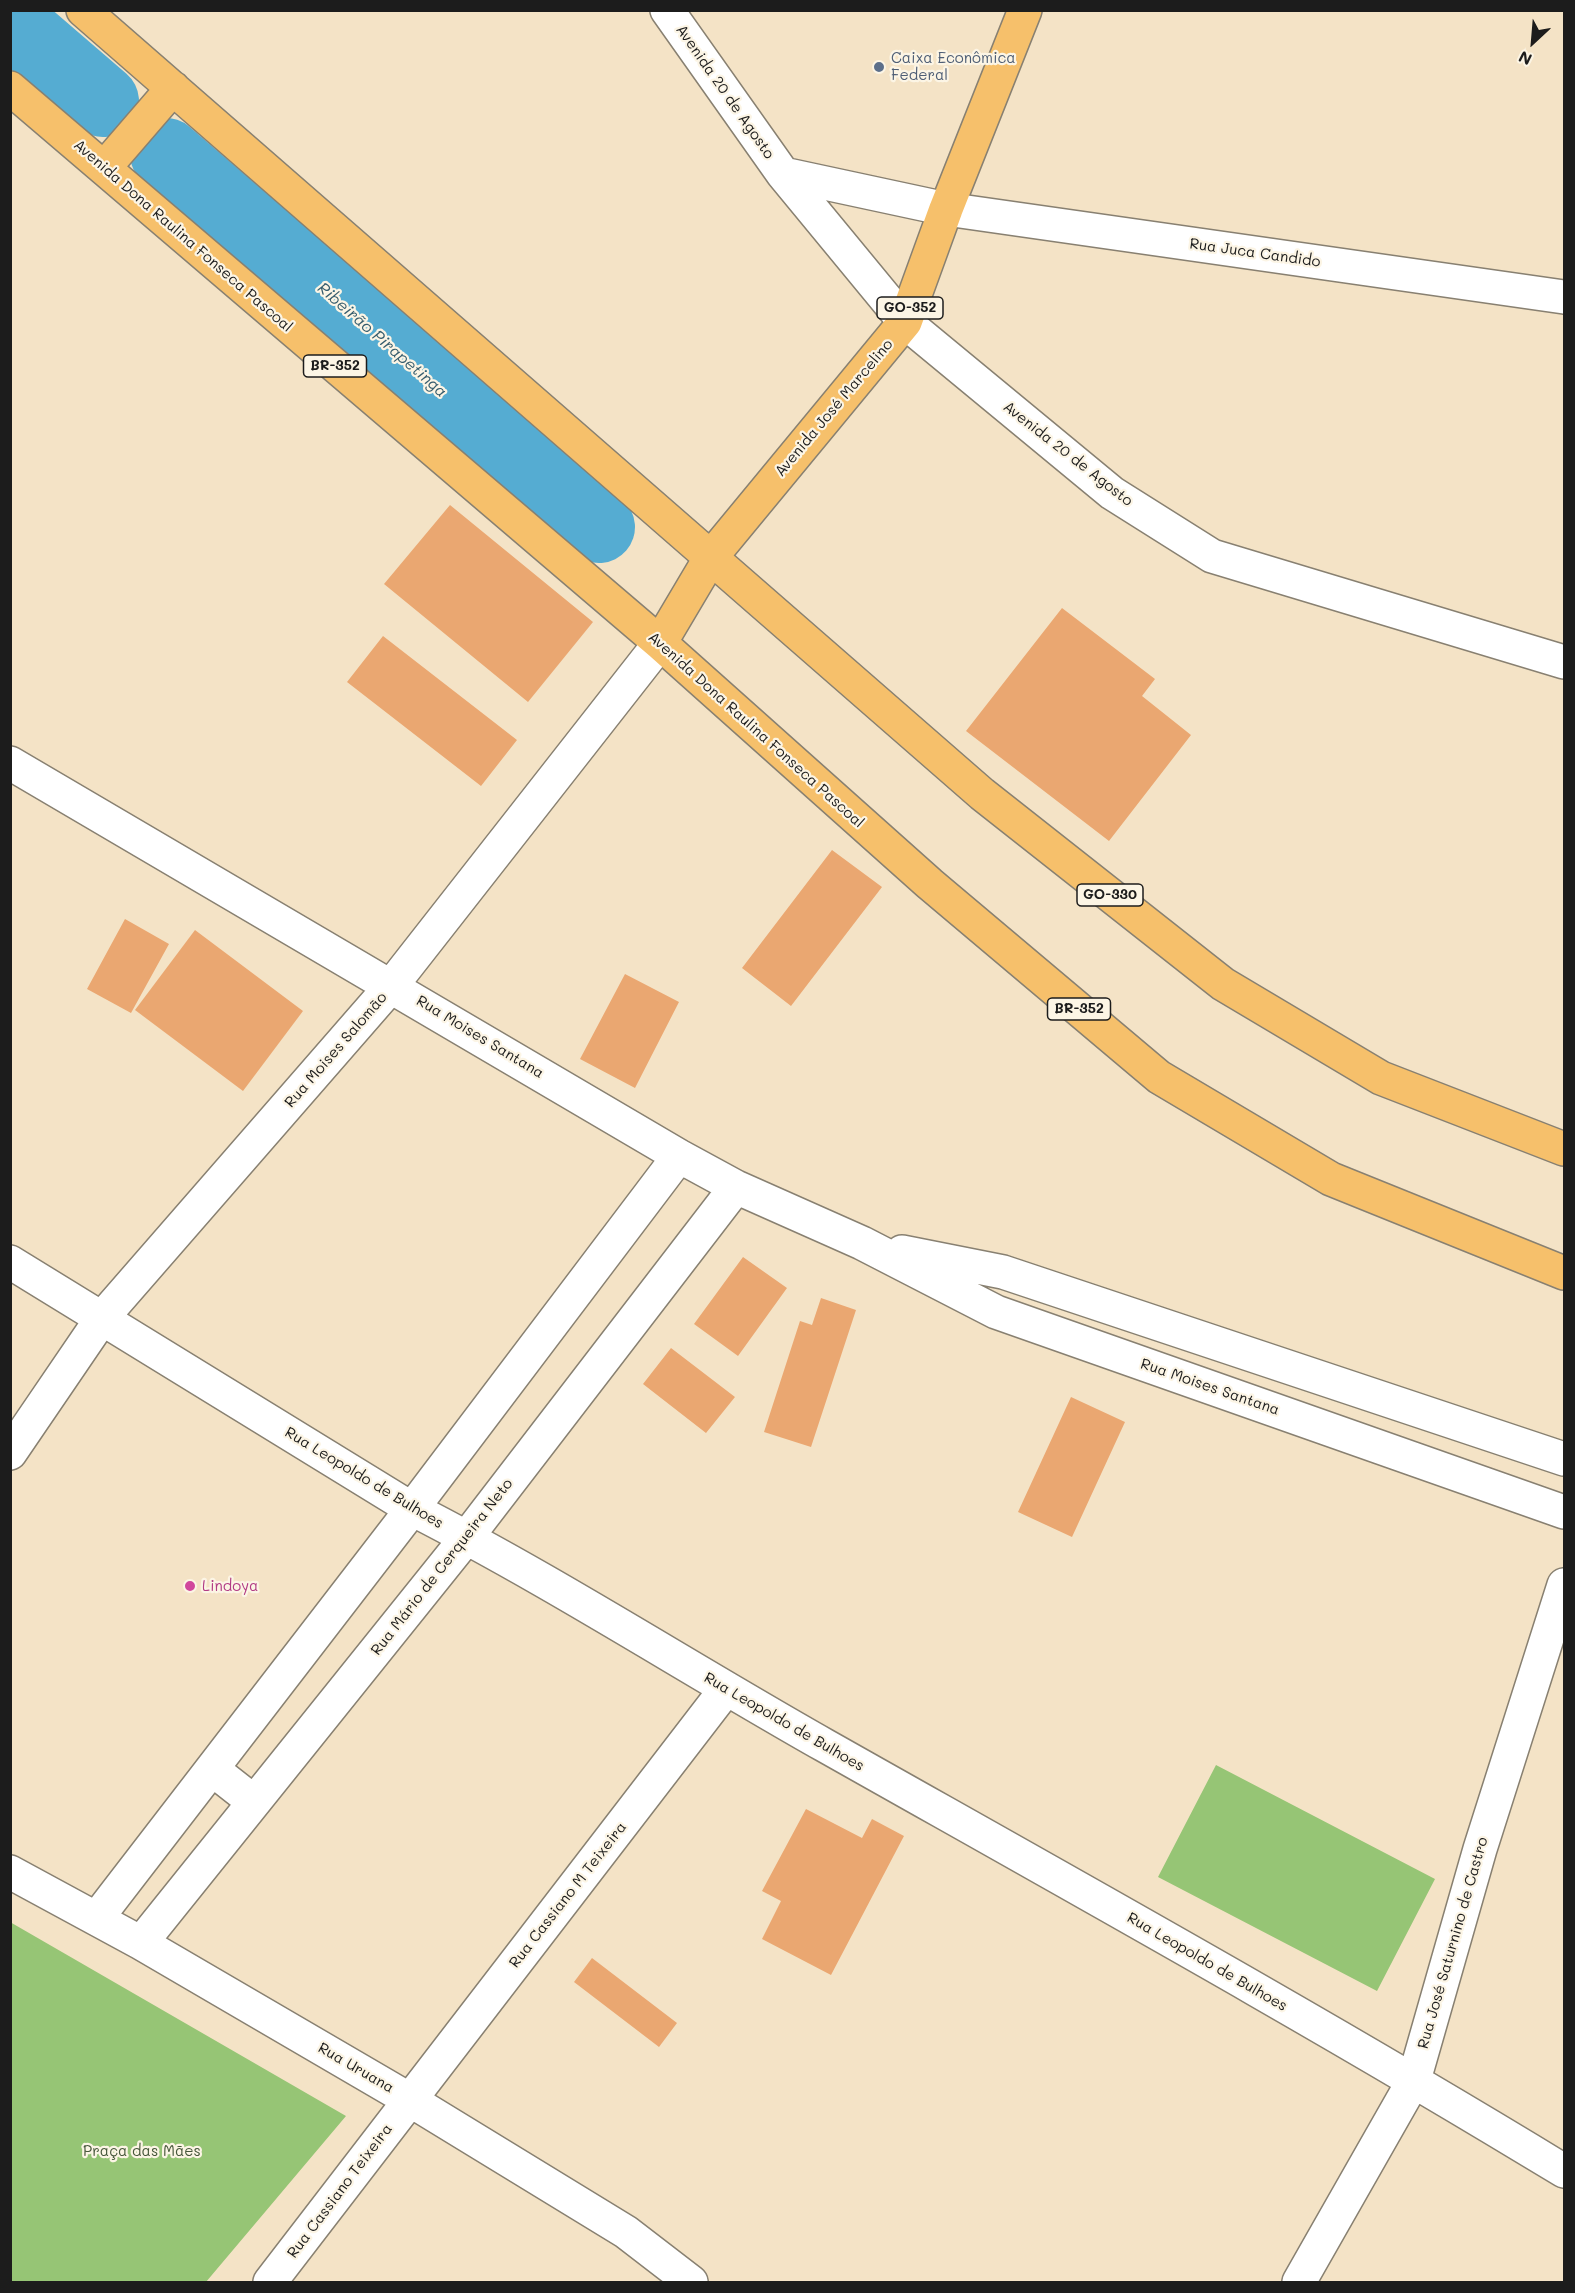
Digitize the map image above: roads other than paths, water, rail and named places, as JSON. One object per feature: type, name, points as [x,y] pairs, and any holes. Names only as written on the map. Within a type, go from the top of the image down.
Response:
[{"type":"main road","points":[[83,10],[711,557]]},
{"type":"main road","name":"Avenida José Marcelino","points":[[660,643],[711,557],[905,322],[946,209],[1025,10]]},
{"type":"main road","name":"Avenida Dona Raulina Fonseca Pascoal","points":[[10,88],[660,643],[930,884],[1159,1077],[1331,1179],[1564,1273]]},
{"type":"main road","points":[[104,168],[173,88]]},
{"type":"main road","name":"GO-330","points":[[711,557],[982,794],[1223,984],[1381,1077],[1564,1149]]},
{"type":"street","name":"Avenida 20 de Agosto","points":[[675,14],[783,174],[905,322],[1112,493],[1212,556],[1564,662]]},
{"type":"street","name":"Avenida 20 de Agosto","points":[[783,174],[946,209]]},
{"type":"street","name":"Rua Juca Candido","points":[[946,209],[1564,297]]},
{"type":"street","name":"Rua Moises Salomão","points":[[10,1453],[102,1318],[392,985],[660,643]]},
{"type":"street","name":"Rua Moises Santana","points":[[10,763],[392,985],[679,1156],[736,1187],[862,1243],[996,1312],[1564,1512]]},
{"type":"street","points":[[97,1918],[412,1509],[679,1156]]},
{"type":"street","name":"Rua Mário de Cerqueira Neto","points":[[141,1943],[467,1537],[736,1187]]},
{"type":"street","name":"Rua Moises Santana","points":[[862,1243],[1003,1272],[1564,1460]]},
{"type":"street","name":"Rua Leopoldo de Bulhoes","points":[[10,1262],[412,1509],[467,1537],[726,1689],[1414,2080],[1564,2171]]},
{"type":"street","name":"Rua José Saturnino de Castro","points":[[1299,2283],[1414,2080],[1480,1850],[1564,1585]]},
{"type":"street","name":"Rua Cassiano M Teixeira","points":[[410,2100],[726,1689]]},
{"type":"street","points":[[212,1769],[254,1802]]},
{"type":"street","name":"Rua Uruana","points":[[10,1872],[141,1943],[410,2100],[626,2232],[691,2283]]},
{"type":"street","name":"Rua Cassiano Teixeira","points":[[270,2283],[410,2100]]},
{"type":"waterway","name":"Ribeirão Pirapetinga","points":[[10,21],[103,101]]},
{"type":"waterway","name":"Ribeirão Pirapetinga","points":[[166,154],[599,527]]},
{"type":"place","name":"Caixa Econômica Federal","points":[[879,67]]},
{"type":"place","name":"Lindoya","points":[[190,1586]]},
{"type":"park label","name":"Praça das Mães","points":[[142,2151]]}]
